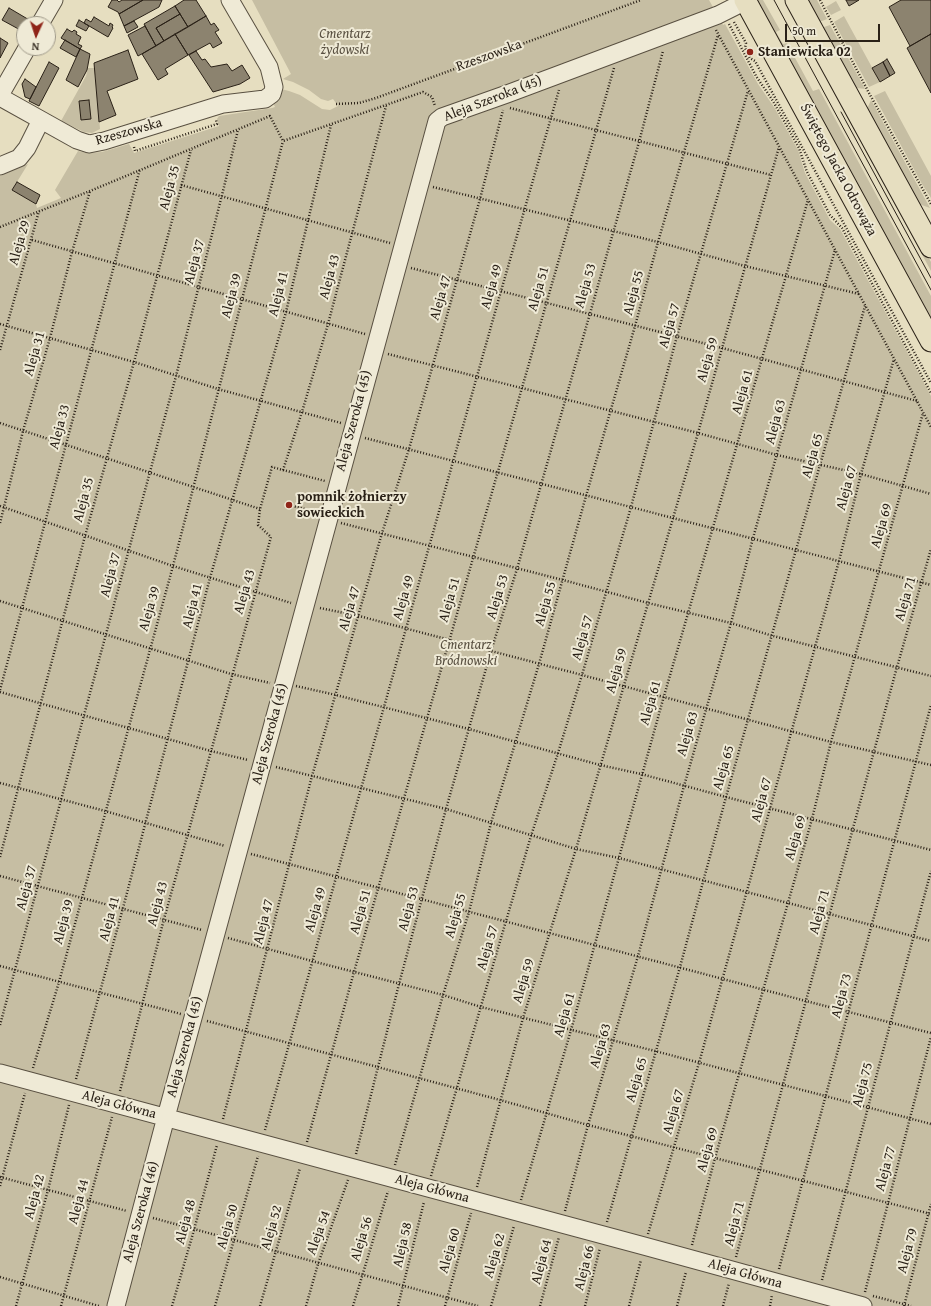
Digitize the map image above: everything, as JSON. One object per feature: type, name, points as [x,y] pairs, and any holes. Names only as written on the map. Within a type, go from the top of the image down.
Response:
[{"type":"main road","points":[[796,0],[931,247]]},
{"type":"main road","name":"Świętego Jacka Odrowąża","points":[[746,1],[931,341]]},
{"type":"street","points":[[45,16],[54,0]]},
{"type":"street","name":"Rzeszowska","points":[[0,96],[77,140],[89,144],[104,141],[223,104],[266,99],[272,94],[274,83],[270,67],[230,0]]},
{"type":"street","name":"Aleja Szeroka (45)","points":[[168,1111],[375,344],[437,121],[442,117],[668,34],[719,14],[746,1]]},
{"type":"street","points":[[0,96],[22,56]]},
{"type":"street","points":[[0,166],[20,158],[41,120]]},
{"type":"street","name":"Aleja Główna","points":[[0,1073],[116,1104],[168,1111],[218,1137],[303,1155],[392,1178],[644,1246],[688,1263],[774,1287],[819,1294],[862,1306]]},
{"type":"street","name":"Aleja Szeroka (46)","points":[[116,1306],[168,1111]]},
{"type":"path","name":"Rzeszowska","points":[[336,104],[360,103],[376,98],[641,0]]},
{"type":"path","points":[[820,0],[869,93],[931,204]]},
{"type":"path","points":[[719,14],[718,35],[931,427]]},
{"type":"path","points":[[719,14],[746,43],[745,48],[750,58],[755,61],[931,383]]},
{"type":"path","points":[[719,14],[756,76],[773,101],[799,148],[806,169],[830,214],[842,228],[931,393]]},
{"type":"path","name":"Aleja 53","points":[[352,1168],[446,809],[491,651],[517,569],[612,231],[639,142],[668,34]]},
{"type":"path","name":"Aleja 55","points":[[392,1178],[443,995],[469,912],[491,823],[539,664],[718,35]]},
{"type":"path","name":"Aleja 51","points":[[303,1155],[569,220],[619,52]]},
{"type":"path","name":"Aleja 49","points":[[264,1131],[476,377],[564,72]]},
{"type":"path","name":"Aleja 57","points":[[428,1188],[531,836],[582,675],[631,507],[677,336],[748,91]]},
{"type":"path","points":[[0,227],[90,192],[270,116],[283,142],[423,92],[432,97],[437,121]]},
{"type":"path","name":"Aleja 43","points":[[116,1104],[164,919],[231,674],[256,592],[270,537],[258,525],[260,509],[272,467],[283,470],[302,412],[328,324],[386,106]]},
{"type":"path","name":"Aleja 47","points":[[218,1137],[312,776],[382,533],[409,449],[480,199],[504,107],[551,118]]},
{"type":"path","points":[[551,118],[771,175]]},
{"type":"path","name":"Aleja 41","points":[[72,1092],[190,660],[210,578],[286,312],[331,125]]},
{"type":"path","name":"Aleja 37","points":[[0,1024],[176,376],[238,130]]},
{"type":"path","name":"Aleja 39","points":[[0,1186],[1,1177],[28,1080],[59,982],[173,566],[283,142]]},
{"type":"path","name":"Aleja 59","points":[[475,1201],[500,1100],[523,1018],[576,848],[672,517],[698,433],[779,147]]},
{"type":"path","name":"Aleja 35","points":[[0,857],[106,458],[158,276],[191,150]]},
{"type":"path","name":"Aleja 33","points":[[0,691],[140,170]]},
{"type":"path","points":[[419,184],[658,242],[745,266],[859,294]]},
{"type":"path","points":[[181,185],[222,195],[402,246]]},
{"type":"path","name":"Aleja 31","points":[[0,523],[23,431],[90,192]]},
{"type":"path","name":"Aleja 61","points":[[518,1212],[595,945],[641,774],[808,200]]},
{"type":"path","name":"Aleja 29","points":[[0,350],[40,211]]},
{"type":"path","points":[[32,240],[328,324],[375,344],[432,365],[698,433],[777,455],[861,474],[931,494]]},
{"type":"path","name":"Aleja 63","points":[[562,1224],[588,1125],[638,956],[684,786],[731,623],[753,538],[835,250]]},
{"type":"path","points":[[397,264],[677,336],[917,401]]},
{"type":"path","name":"Aleja 65","points":[[604,1235],[865,306]]},
{"type":"path","points":[[0,324],[134,362],[218,389],[302,412],[409,449],[931,585]]},
{"type":"path","name":"Aleja 67","points":[[629,1306],[644,1246],[699,1063],[816,646],[861,474],[886,392],[894,359]]},
{"type":"path","name":"Aleja 69","points":[[677,1306],[715,1158],[812,819],[923,413]]},
{"type":"path","points":[[0,423],[260,509]]},
{"type":"path","points":[[283,470],[337,484]]},
{"type":"path","points":[[289,505],[382,533],[473,556],[517,569],[731,623],[773,636],[931,676]]},
{"type":"path","points":[[0,506],[173,566],[304,607],[317,607],[358,616],[664,696],[706,709],[832,742],[931,765]]},
{"type":"path","name":"Aleja 71","points":[[723,1306],[875,753],[897,667],[931,549]]},
{"type":"path","points":[[0,601],[231,674],[283,686],[293,686],[336,695],[384,707],[600,765],[641,774],[931,850]]},
{"type":"path","points":[[0,691],[211,751],[446,809],[531,836],[871,924],[931,941]]},
{"type":"path","name":"Aleja 73","points":[[770,1306],[871,924],[931,705]]},
{"type":"path","points":[[0,783],[378,888],[422,898],[469,912],[722,978],[806,1002],[931,1033]]},
{"type":"path","name":"Aleja 75","points":[[819,1294],[845,1191],[931,871]]},
{"type":"path","points":[[0,876],[164,919],[312,961],[443,995],[481,1007],[656,1051],[783,1086],[931,1124]]},
{"type":"path","points":[[0,966],[378,1066],[588,1125],[930,1214]]},
{"type":"path","name":"Aleja 77","points":[[862,1306],[931,1036]]},
{"type":"path","name":"Aleja 42","points":[[16,1306],[48,1190],[72,1092]]},
{"type":"path","name":"Aleja 44","points":[[61,1306],[116,1104]]},
{"type":"path","name":"Aleja 48","points":[[172,1306],[194,1230],[218,1137]]},
{"type":"path","name":"Aleja 50","points":[[215,1306],[258,1154]]},
{"type":"path","name":"Aleja 52","points":[[260,1306],[303,1155]]},
{"type":"path","name":"Aleja 54","points":[[306,1306],[318,1264],[352,1168]]},
{"type":"path","points":[[1,1177],[318,1264],[478,1306]]},
{"type":"path","name":"Aleja 56","points":[[353,1306],[392,1178]]},
{"type":"path","name":"Aleja 58","points":[[398,1306],[428,1188]]},
{"type":"path","name":"Aleja 60","points":[[445,1306],[475,1201]]},
{"type":"path","name":"Aleja 79","points":[[904,1305],[930,1214],[931,1204]]},
{"type":"path","name":"Aleja 62","points":[[491,1306],[518,1212]]},
{"type":"path","name":"Aleja 64","points":[[540,1306],[562,1224]]},
{"type":"path","name":"Aleja 66","points":[[585,1306],[604,1235]]},
{"type":"path","points":[[0,1277],[99,1306]]},
{"type":"green space","name":"Cmentarz Bródnowski","points":[[252,0],[709,0],[723,25],[725,24],[758,84],[774,107],[798,150],[805,173],[830,220],[840,229],[931,396],[931,1306],[0,1306],[0,176],[28,164],[12,190],[36,204],[37,208],[61,198],[55,190],[78,151],[87,153],[102,152],[129,144],[134,153],[219,126],[217,119],[219,116],[275,107],[273,103],[281,89],[300,95],[322,109],[330,110],[338,106],[333,99],[328,101],[321,99],[309,90],[283,79],[291,74]]},
{"type":"green space","points":[[755,0],[763,0],[780,30],[776,32],[783,44],[787,43],[813,91],[819,89],[931,296],[931,326]]},
{"type":"green space","points":[[805,0],[817,0],[827,19],[816,21]]},
{"type":"green space","points":[[836,1],[841,10],[831,15],[826,7]]},
{"type":"green space","points":[[844,16],[880,82],[869,87],[834,22]]},
{"type":"green space","points":[[830,25],[865,89],[854,86],[822,31],[824,27]]},
{"type":"green space","points":[[88,68],[95,68],[100,129],[92,133],[84,132],[61,121],[86,76]]},
{"type":"green space","points":[[834,81],[931,262],[931,271],[829,84]]},
{"type":"green space","points":[[885,91],[931,176],[931,198],[874,96]]},
{"type":"green space","points":[[871,100],[930,208],[919,204],[867,109]]},
{"type":"building","points":[[112,0],[117,0],[119,2],[122,0],[143,0],[119,14],[108,7]]},
{"type":"building","points":[[143,0],[162,0],[159,7],[124,26],[119,14]]},
{"type":"building","points":[[184,0],[196,0],[206,16],[188,27],[175,6]]},
{"type":"building","points":[[846,0],[859,0],[849,6]]},
{"type":"building","points":[[901,0],[931,0],[931,34],[910,46],[889,7]]},
{"type":"building","points":[[175,6],[180,14],[156,28],[164,41],[156,46],[144,24]]},
{"type":"building","points":[[9,8],[23,16],[16,16],[16,28],[2,20]]},
{"type":"building","points":[[180,14],[188,27],[164,41],[156,28]]},
{"type":"building","points":[[206,16],[211,25],[214,23],[219,30],[215,32],[222,43],[213,48],[210,43],[188,55],[175,34]]},
{"type":"building","points":[[94,17],[109,26],[110,23],[113,25],[108,37],[84,23],[86,19],[91,22]]},
{"type":"building","points":[[79,20],[89,26],[86,31],[76,26]]},
{"type":"building","points":[[134,21],[138,27],[127,33],[124,26]]},
{"type":"building","points":[[145,26],[156,46],[138,56],[128,35]]},
{"type":"building","points":[[67,29],[72,32],[74,30],[77,32],[76,34],[81,37],[78,44],[82,46],[80,49],[61,38]]},
{"type":"building","points":[[175,34],[188,55],[165,69],[168,74],[158,80],[142,54]]},
{"type":"building","points":[[931,34],[931,93],[907,48]]},
{"type":"building","points":[[0,38],[8,43],[0,58]]},
{"type":"building","points":[[65,40],[80,49],[76,57],[60,48]]},
{"type":"building","points":[[80,49],[90,54],[87,70],[78,87],[66,80]]},
{"type":"building","points":[[128,50],[138,79],[107,91],[116,115],[99,122],[94,63]]},
{"type":"building","points":[[196,51],[202,60],[205,59],[211,67],[227,64],[232,71],[242,65],[250,78],[240,84],[213,92],[189,55]]},
{"type":"building","points":[[887,59],[895,73],[890,76],[883,62]]},
{"type":"building","points":[[49,62],[59,68],[39,106],[29,101]]},
{"type":"building","points":[[883,62],[890,76],[880,82],[872,68]]},
{"type":"building","points":[[25,79],[36,87],[30,99],[25,97],[22,84]]},
{"type":"building","points":[[89,100],[91,119],[81,120],[79,101]]},
{"type":"building","points":[[17,182],[40,195],[36,204],[12,190]]},
{"type":"tram line","points":[[774,0],[931,290]]},
{"type":"tram line","points":[[841,112],[931,278]]},
{"type":"place","name":"Staniewicka 02","points":[[750,52]]},
{"type":"place","name":"pomnik żołnierzy sowieckich","points":[[289,505]]},
{"type":"park label","name":"Cmentarz żydowski","points":[[345,42]]}]
